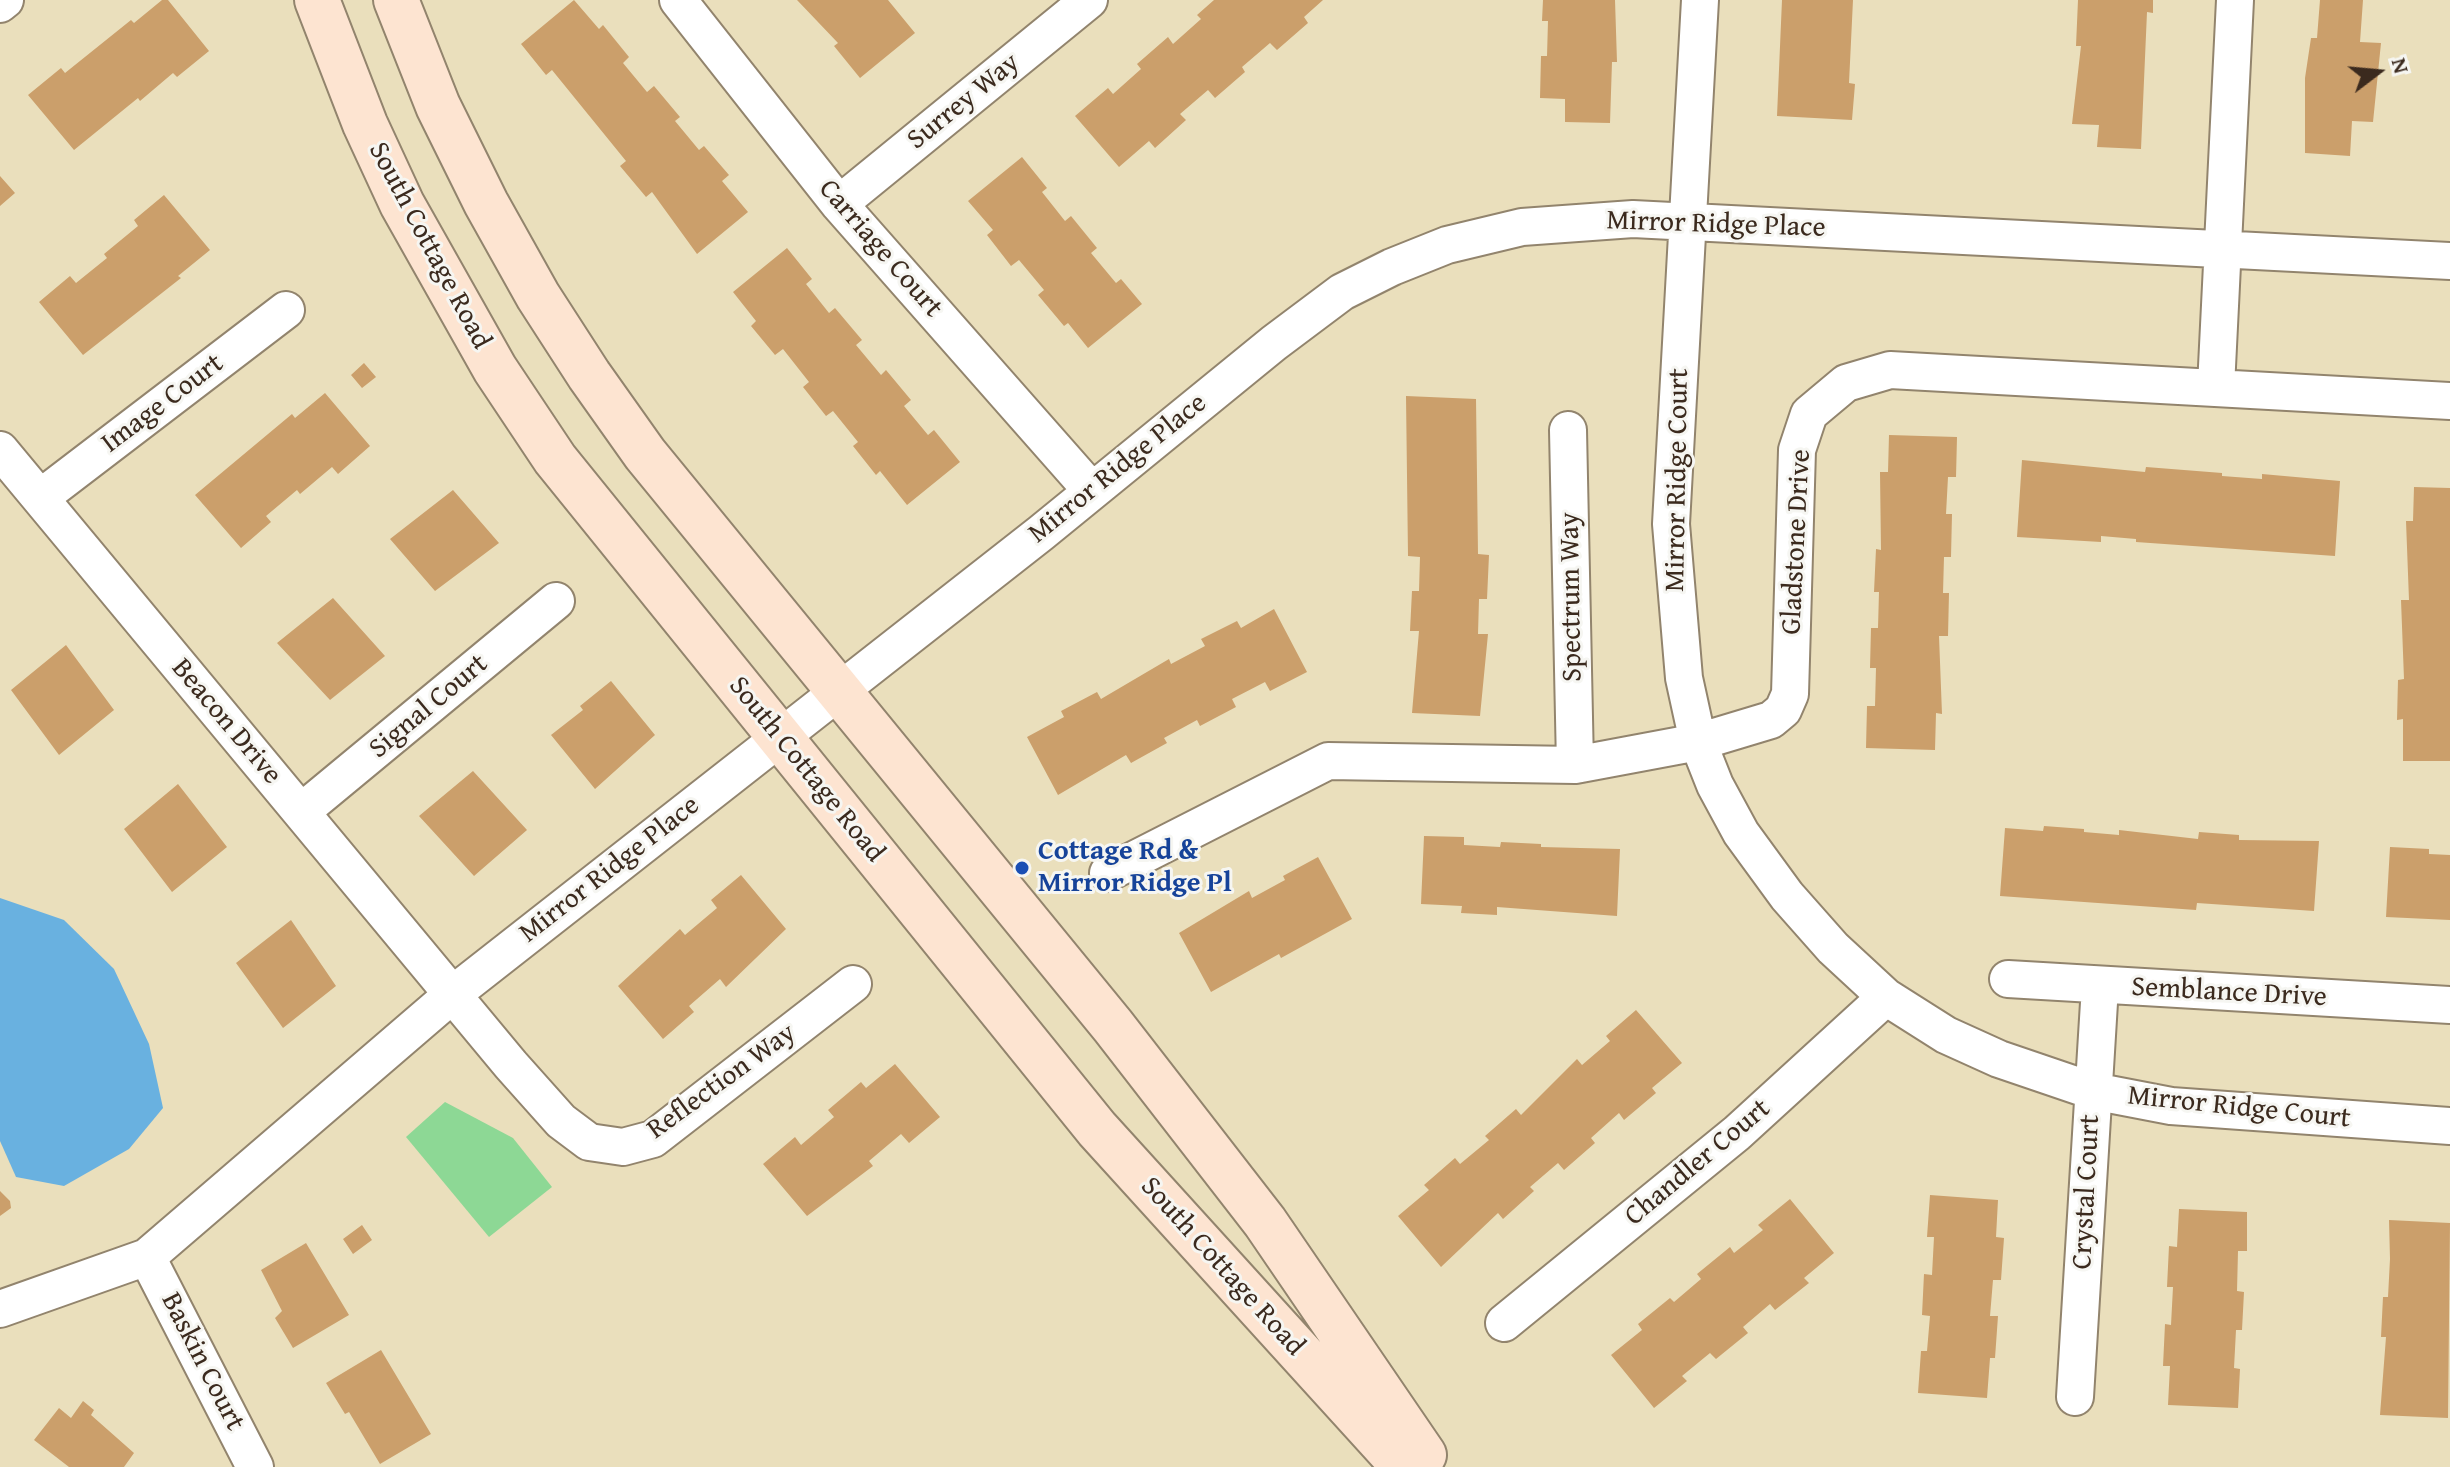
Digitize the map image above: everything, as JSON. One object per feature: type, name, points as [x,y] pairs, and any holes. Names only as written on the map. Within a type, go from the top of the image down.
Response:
[{"type":"street","points":[[0,4],[5,0]]},
{"type":"street","name":"South Cottage Road","points":[[317,0],[365,124],[402,204],[495,369],[555,459],[1097,1129],[1404,1467]]},
{"type":"street","name":"South Cottage Road","points":[[396,0],[438,106],[538,296],[645,454],[1113,1026],[1265,1222],[1432,1467]]},
{"type":"street","name":"Carriage Court","points":[[678,0],[839,204],[1092,491]]},
{"type":"street","name":"Surrey Way","points":[[839,204],[1089,0]]},
{"type":"street","name":"Mirror Ridge Court","points":[[1700,0],[1671,524],[1677,619],[1698,742],[1715,785],[1741,833],[1824,938],[1886,997],[1959,1041],[1999,1059],[2093,1091],[2171,1106],[2450,1126]]},
{"type":"street","points":[[2216,387],[2235,0]]},
{"type":"street","name":"Mirror Ridge Place","points":[[0,1309],[147,1257],[453,994],[1092,491],[1274,343],[1342,292],[1392,267],[1447,245],[1522,227],[1633,219],[2450,261]]},
{"type":"street","name":"Image Court","points":[[40,498],[286,310]]},
{"type":"street","name":"Gladstone Drive","points":[[1698,742],[1771,720],[1783,710],[1790,694],[1797,450],[1809,414],[1846,383],[1890,370],[2450,401]]},
{"type":"street","name":"Spectrum Way","points":[[1568,430],[1575,765]]},
{"type":"street","name":"Beacon Drive","points":[[0,450],[453,994]]},
{"type":"street","name":"Signal Court","points":[[301,812],[556,601]]},
{"type":"street","points":[[1108,873],[1328,761],[1575,765],[1698,742]]},
{"type":"street","name":"Semblance Drive","points":[[2008,979],[2450,1005]]},
{"type":"street","name":"Reflection Way","points":[[453,994],[561,1121],[589,1142],[623,1147],[653,1139],[853,984]]},
{"type":"street","name":"Crystal Court","points":[[2075,1397],[2100,986]]},
{"type":"street","name":"Chandler Court","points":[[1504,1323],[1737,1133],[1886,997]]},
{"type":"street","name":"Baskin Court","points":[[147,1257],[255,1467]]},
{"type":"green space","points":[[445,1102],[513,1138],[552,1187],[489,1237],[406,1137]]},
{"type":"water","points":[[0,898],[64,920],[114,969],[149,1044],[163,1108],[129,1149],[64,1186],[16,1177],[0,1141]]},
{"type":"building","points":[[162,0],[168,0],[209,51],[177,77],[173,73],[140,101],[138,98],[74,150],[28,95],[61,68],[65,73],[131,20],[134,23]]},
{"type":"building","points":[[574,0],[599,29],[603,25],[629,57],[623,63],[647,92],[654,86],[680,117],[675,121],[699,150],[704,146],[729,175],[722,181],[748,212],[697,254],[652,192],[646,197],[620,166],[626,161],[552,70],[546,75],[521,44]]},
{"type":"building","points":[[797,0],[888,0],[915,33],[860,78],[834,46],[838,43]]},
{"type":"building","points":[[1214,0],[1323,0],[1304,17],[1308,23],[1277,50],[1270,43],[1242,67],[1245,72],[1215,98],[1208,90],[1180,114],[1186,120],[1155,148],[1149,141],[1119,167],[1075,116],[1108,88],[1113,94],[1141,69],[1137,64],[1168,37],[1173,44],[1201,19],[1197,15]]},
{"type":"building","points":[[1543,0],[1615,0],[1617,62],[1612,62],[1610,123],[1565,122],[1565,99],[1540,98],[1541,56],[1547,56],[1548,21],[1542,21]]},
{"type":"building","points":[[1782,0],[1853,0],[1849,83],[1855,84],[1852,120],[1777,116]]},
{"type":"building","points":[[2078,0],[2153,0],[2153,13],[2147,12],[2141,149],[2097,147],[2099,125],[2072,124],[2081,46],[2076,46]]},
{"type":"building","points":[[2320,0],[2363,0],[2360,42],[2381,43],[2373,122],[2352,121],[2350,156],[2305,153],[2305,78],[2311,38],[2317,38]]},
{"type":"building","points":[[1022,157],[1047,188],[1042,192],[1065,221],[1071,216],[1097,248],[1091,253],[1116,283],[1121,279],[1142,304],[1088,348],[1068,323],[1064,326],[1038,295],[1044,290],[1019,260],[1011,266],[987,235],[993,230],[968,201]]},
{"type":"building","points":[[0,176],[15,193],[0,206]]},
{"type":"building","points":[[164,195],[210,250],[178,276],[181,278],[83,355],[39,302],[70,276],[76,283],[107,258],[104,254],[138,226],[134,220]]},
{"type":"building","points":[[787,248],[812,279],[806,284],[829,313],[835,308],[862,340],[856,345],[881,375],[886,370],[911,400],[904,406],[928,435],[934,430],[960,462],[907,505],[880,471],[876,475],[853,446],[858,442],[833,411],[826,416],[803,387],[809,382],[783,349],[775,355],[751,326],[756,321],[733,292]]},
{"type":"building","points":[[364,363],[376,377],[362,388],[351,375]]},
{"type":"building","points":[[325,393],[370,446],[338,474],[332,467],[300,494],[297,490],[266,516],[271,522],[241,548],[195,495],[292,414],[295,418]]},
{"type":"building","points":[[1406,396],[1476,399],[1478,554],[1489,555],[1487,599],[1479,599],[1478,634],[1488,634],[1480,716],[1412,713],[1419,631],[1410,631],[1412,591],[1419,591],[1420,557],[1408,556]]},
{"type":"building","points":[[1889,435],[1957,437],[1956,477],[1948,477],[1946,514],[1952,514],[1951,557],[1944,557],[1943,593],[1949,593],[1948,636],[1939,636],[1942,714],[1936,713],[1935,750],[1866,748],[1867,706],[1875,706],[1876,668],[1870,668],[1871,628],[1878,628],[1879,592],[1874,592],[1876,549],[1881,550],[1880,472],[1888,472]]},
{"type":"building","points":[[2022,460],[2145,472],[2146,467],[2262,479],[2262,474],[2340,481],[2335,556],[2136,542],[2136,539],[2101,536],[2101,542],[2017,537]]},
{"type":"building","points":[[2414,487],[2450,488],[2450,761],[2403,761],[2403,719],[2397,720],[2398,680],[2404,679],[2401,600],[2409,600],[2406,521],[2413,521]]},
{"type":"building","points":[[453,490],[499,543],[435,591],[390,539]]},
{"type":"building","points":[[333,598],[385,656],[330,700],[277,643]]},
{"type":"building","points":[[1274,609],[1307,672],[1270,691],[1265,682],[1232,699],[1236,707],[1200,726],[1197,720],[1164,738],[1167,743],[1131,763],[1126,755],[1058,795],[1027,737],[1064,717],[1061,711],[1097,692],[1101,699],[1169,659],[1171,664],[1205,646],[1201,639],[1237,621],[1241,628]]},
{"type":"building","points":[[66,645],[114,710],[59,755],[11,690]]},
{"type":"building","points":[[611,681],[655,735],[595,789],[551,735],[583,710],[580,706]]},
{"type":"building","points":[[473,771],[527,830],[474,876],[419,816]]},
{"type":"building","points":[[178,784],[227,847],[172,892],[124,829]]},
{"type":"building","points":[[2044,826],[2119,835],[2119,830],[2198,839],[2199,832],[2239,835],[2239,840],[2319,841],[2314,911],[2197,903],[2196,910],[2000,896],[2005,828],[2043,831]]},
{"type":"building","points":[[1424,836],[1464,837],[1464,845],[1500,847],[1501,842],[1541,844],[1541,847],[1620,849],[1617,916],[1497,907],[1497,915],[1461,913],[1462,906],[1421,904]]},
{"type":"building","points":[[2390,847],[2429,849],[2429,854],[2450,855],[2450,920],[2386,917]]},
{"type":"building","points":[[1318,857],[1352,919],[1281,958],[1279,954],[1211,992],[1179,933],[1249,891],[1252,898],[1285,880],[1283,876]]},
{"type":"building","points":[[741,875],[786,929],[726,987],[720,979],[689,1006],[694,1012],[663,1039],[618,986],[680,929],[685,935],[717,908],[711,900]]},
{"type":"building","points":[[291,920],[336,986],[283,1028],[236,963]]},
{"type":"building","points":[[1636,1010],[1682,1063],[1652,1088],[1656,1093],[1624,1120],[1619,1113],[1591,1138],[1595,1143],[1564,1170],[1558,1163],[1530,1187],[1534,1191],[1503,1219],[1498,1213],[1441,1267],[1398,1216],[1429,1190],[1424,1185],[1455,1158],[1460,1164],[1489,1140],[1485,1136],[1516,1109],[1521,1115],[1577,1059],[1582,1065],[1610,1041],[1606,1036]]},
{"type":"building","points":[[895,1064],[940,1117],[909,1143],[901,1134],[869,1161],[873,1166],[807,1216],[763,1164],[795,1137],[801,1145],[834,1117],[828,1110],[861,1082],[866,1088]]},
{"type":"building","points":[[0,1191],[10,1201],[11,1208],[0,1216]]},
{"type":"building","points":[[1930,1195],[1998,1200],[1996,1237],[2004,1238],[2001,1280],[1993,1280],[1990,1316],[1998,1316],[1995,1358],[1990,1358],[1987,1398],[1918,1393],[1921,1351],[1927,1351],[1930,1316],[1922,1315],[1924,1274],[1932,1275],[1934,1237],[1927,1237]]},
{"type":"building","points":[[1790,1199],[1834,1253],[1804,1278],[1809,1283],[1775,1310],[1770,1304],[1743,1327],[1748,1333],[1716,1359],[1710,1353],[1682,1376],[1687,1381],[1654,1408],[1611,1355],[1642,1330],[1638,1324],[1670,1298],[1674,1302],[1701,1279],[1697,1274],[1730,1247],[1734,1253],[1763,1230],[1758,1225]]},
{"type":"building","points":[[2179,1209],[2247,1212],[2247,1251],[2238,1251],[2237,1291],[2244,1292],[2242,1330],[2236,1330],[2234,1368],[2240,1369],[2238,1408],[2168,1405],[2170,1366],[2163,1366],[2165,1324],[2171,1325],[2173,1287],[2167,1287],[2169,1246],[2177,1247]]},
{"type":"building","points":[[2389,1220],[2450,1223],[2448,1418],[2380,1415],[2386,1337],[2381,1337],[2383,1297],[2388,1297],[2390,1259]]},
{"type":"building","points":[[362,1225],[372,1240],[353,1254],[343,1239]]},
{"type":"building","points":[[306,1243],[349,1315],[293,1348],[275,1318],[282,1311],[261,1270]]},
{"type":"building","points":[[381,1350],[431,1434],[380,1464],[349,1412],[345,1414],[326,1383]]},
{"type":"building","points":[[83,1401],[94,1410],[91,1415],[134,1453],[124,1467],[69,1467],[34,1440],[59,1408],[71,1418]]},
{"type":"place","name":"Cottage Rd & Mirror Ridge Pl","points":[[1022,868]]}]
